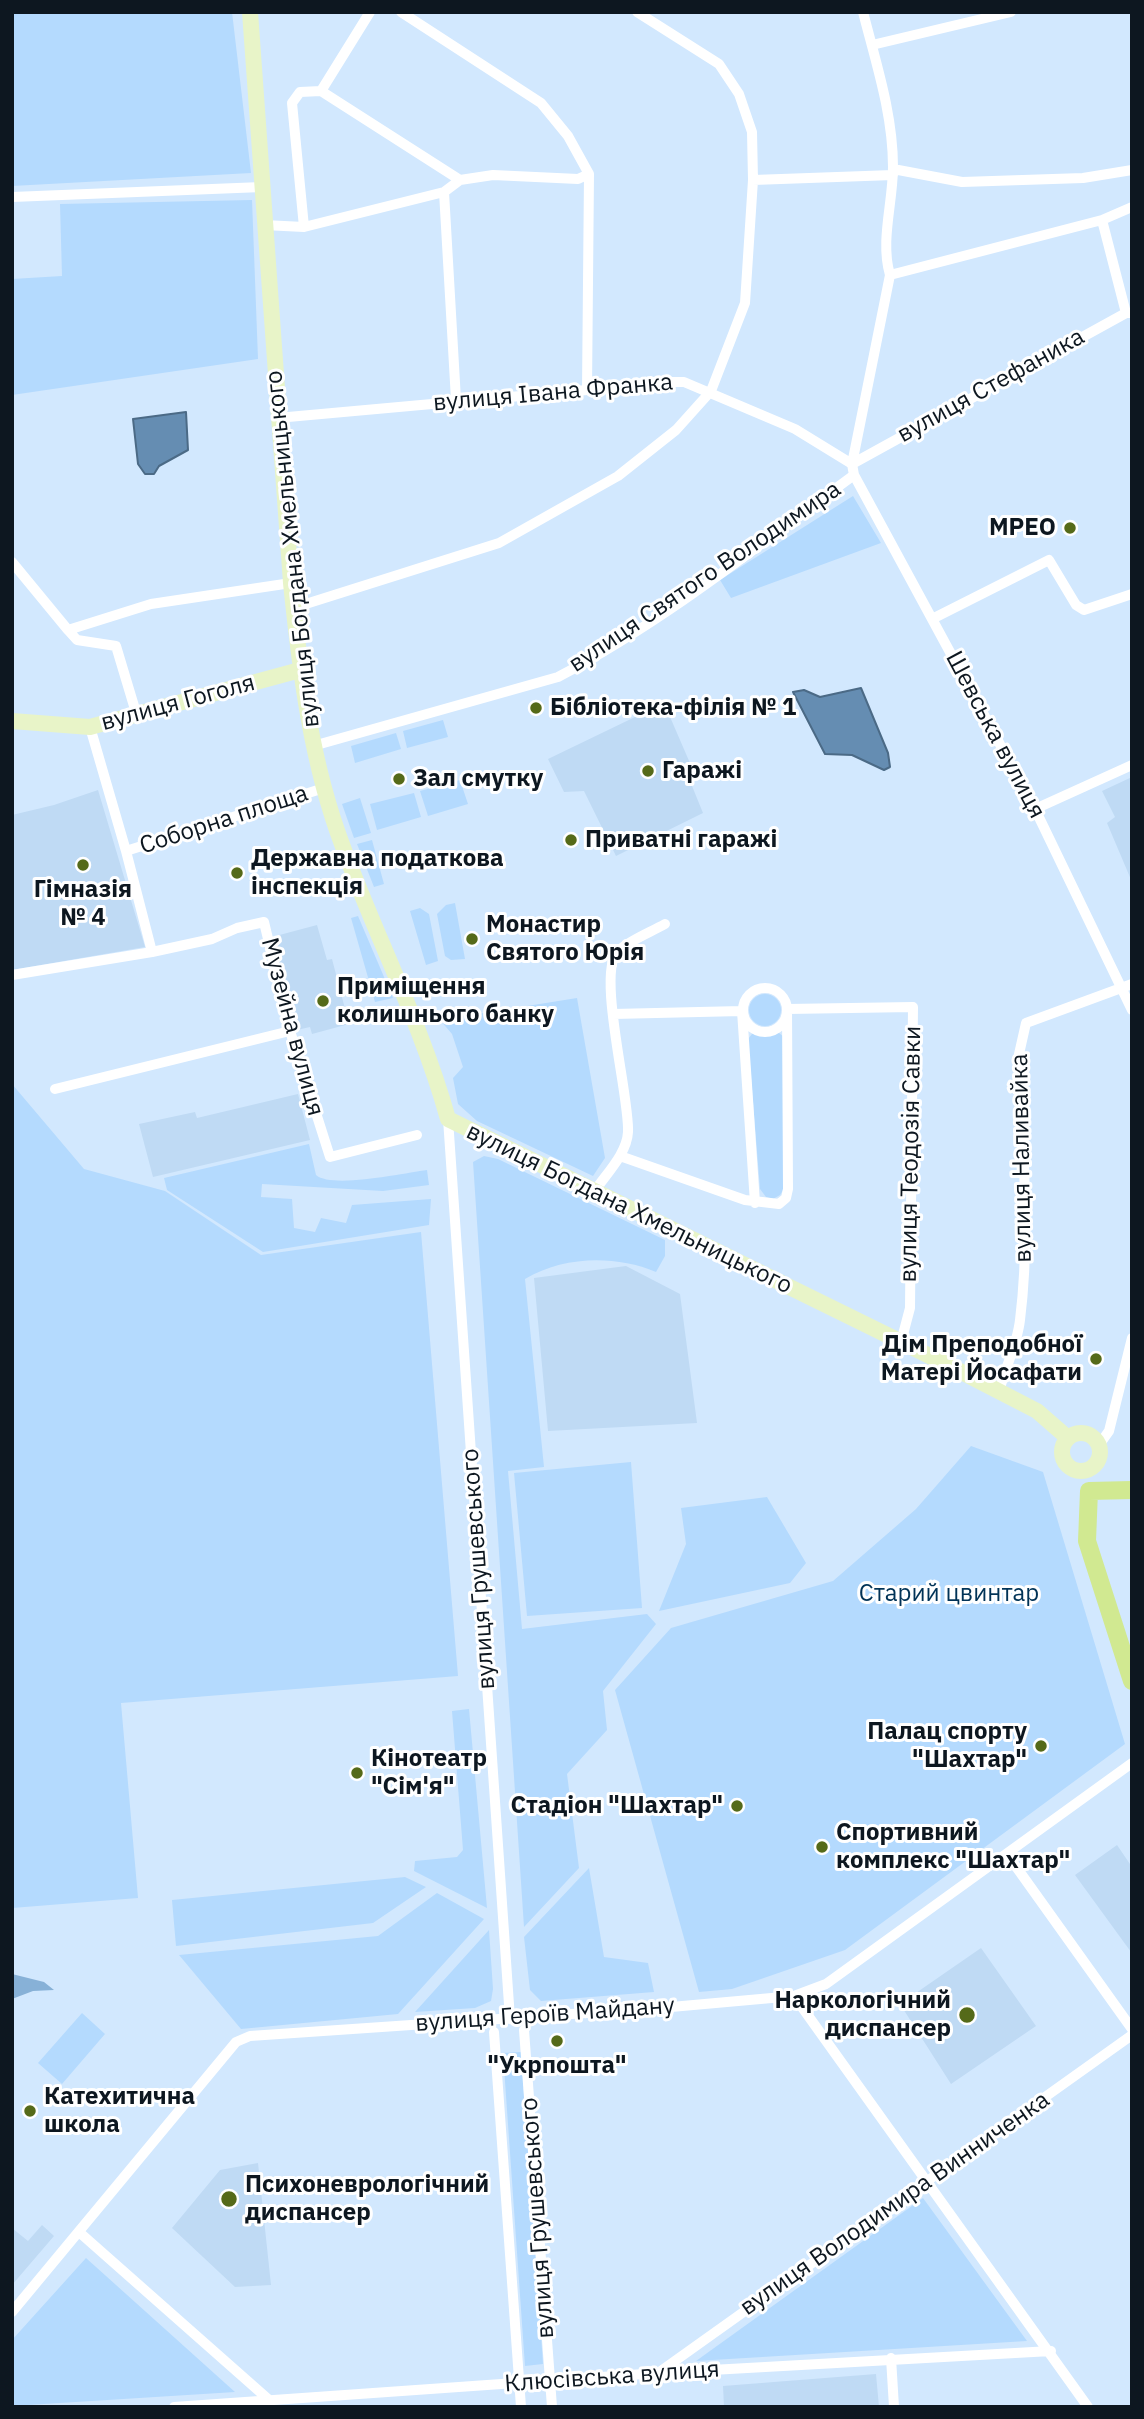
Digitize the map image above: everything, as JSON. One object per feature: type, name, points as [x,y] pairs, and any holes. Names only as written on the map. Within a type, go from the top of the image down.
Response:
[{"type":"main road","name":"вулиця Богдана Хмельницького","points":[[250,12],[277,418],[293,608],[313,746],[342,846],[399,979],[438,1082],[448,1119],[1037,1411],[1068,1438]]},
{"type":"main road","name":"вулиця Гоголя","points":[[12,721],[90,727],[300,670]]},
{"type":"main road","points":[[1085,1433],[1099,1445],[1098,1462],[1083,1472],[1071,1469],[1063,1460],[1062,1448],[1068,1438],[1085,1433]]},
{"type":"main road","points":[[1083,1472],[1089,1491],[1087,1541],[1132,1681]]},
{"type":"main road","points":[[1089,1491],[1132,1490]]},
{"type":"street","points":[[321,91],[370,12]]},
{"type":"street","points":[[401,12],[541,103],[562,128],[589,174],[587,390]]},
{"type":"street","points":[[293,608],[499,543],[618,476],[676,430],[711,391],[745,303],[753,180],[752,132],[739,94],[719,64],[637,12]]},
{"type":"street","name":"вулиця Святого Володимира","points":[[313,746],[558,677],[592,659],[708,581],[853,470],[890,275],[885,258],[893,172],[885,93],[863,12]]},
{"type":"street","points":[[872,45],[1011,12]]},
{"type":"street","points":[[304,227],[292,103],[300,92],[321,91],[460,180]]},
{"type":"street","points":[[753,180],[893,172],[962,182],[1083,178],[1132,170]]},
{"type":"street","points":[[264,226],[304,227],[443,192],[460,180],[493,175],[578,179],[589,174]]},
{"type":"street","points":[[12,197],[262,187]]},
{"type":"street","points":[[443,192],[456,400]]},
{"type":"street","points":[[890,275],[1101,220],[1132,207]]},
{"type":"street","points":[[1101,220],[1129,313]]},
{"type":"street","name":"вулиця Стефаника","points":[[853,470],[1129,313]]},
{"type":"street","name":"вулиця Івана Франка","points":[[277,418],[649,382],[684,382],[711,391],[795,429],[853,470]]},
{"type":"street","name":"Шевська вулиця","points":[[853,470],[1127,987],[1132,1010]]},
{"type":"street","points":[[932,619],[1049,559],[1076,605],[1084,610],[1132,594]]},
{"type":"street","points":[[12,562],[76,640],[116,646],[137,716]]},
{"type":"street","points":[[68,630],[151,604],[291,583]]},
{"type":"street","name":"Соборна площа","points":[[90,727],[126,851],[324,788]]},
{"type":"street","points":[[1035,809],[1132,765]]},
{"type":"street","points":[[126,851],[152,952]]},
{"type":"street","name":"Музейна вулиця","points":[[12,975],[152,952],[212,939],[237,928],[264,922],[290,1031],[330,1157],[417,1135]]},
{"type":"street","points":[[594,1192],[620,1156],[629,1134],[613,1014],[611,961],[618,951],[665,924]]},
{"type":"street","name":"вулиця Наливайка","points":[[999,1392],[1013,1353],[1020,1321],[1024,1256],[1019,1054],[1021,1037],[1026,1023],[1127,987]]},
{"type":"street","points":[[620,1156],[755,1203],[779,1204],[786,1198],[787,1009],[781,995],[761,988],[750,994],[743,1011],[755,1203]]},
{"type":"street","name":"вулиця Теодозія Савки","points":[[787,1009],[913,1007],[909,1308],[901,1342]]},
{"type":"street","points":[[743,1011],[750,1026],[765,1032],[781,1025],[787,1009]]},
{"type":"street","points":[[613,1014],[743,1011]]},
{"type":"street","points":[[55,1090],[290,1031]]},
{"type":"street","name":"вулиця Грушевського","points":[[448,1119],[510,2019]]},
{"type":"street","points":[[1099,1445],[1109,1431],[1132,1338]]},
{"type":"street","name":"вулиця Героїв Майдану","points":[[12,2312],[236,2042],[250,2036],[510,2019],[794,1996],[826,1984],[1132,1763]]},
{"type":"street","points":[[1007,1854],[1132,2029]]},
{"type":"street","points":[[794,1996],[1051,2351],[1088,2407]]},
{"type":"street","name":"вулиця Грушевського","points":[[524,2030],[552,2407]]},
{"type":"street","name":"вулиця Грушевського","points":[[494,2032],[521,2407]]},
{"type":"street","name":"вулиця Володимира Винниченка","points":[[658,2373],[1132,2035]]},
{"type":"street","points":[[79,2232],[268,2399]]},
{"type":"street","name":"Клюсівська вулиця","points":[[174,2407],[891,2358],[1051,2351]]},
{"type":"street","points":[[891,2358],[894,2407]]},
{"type":"shaded area","points":[[186,412],[188,450],[159,466],[154,474],[145,474],[138,464],[133,419]]},
{"type":"shaded area","points":[[861,688],[888,753],[890,767],[884,770],[852,755],[825,754],[793,692],[804,690],[820,697]]},
{"type":"shaded area","points":[[664,703],[696,777],[690,781],[703,813],[616,856],[584,791],[564,792],[548,759]]},
{"type":"shaded area","points":[[1132,777],[1132,882],[1107,823],[1115,817],[1102,791]]},
{"type":"shaded area","points":[[98,790],[145,947],[12,970],[12,815],[54,805]]},
{"type":"shaded area","points":[[317,925],[327,960],[332,959],[349,1024],[312,1034],[310,1027],[297,1030],[272,937]]},
{"type":"shaded area","points":[[298,1094],[310,1140],[153,1177],[139,1124],[195,1112],[197,1118]]},
{"type":"shaded area","points":[[626,1266],[680,1294],[697,1423],[548,1431],[534,1278]]},
{"type":"shaded area","points":[[1117,1845],[1132,1867],[1131,1952],[1075,1875]]},
{"type":"shaded area","name":"Наркологічний диспансер","points":[[981,1948],[1036,2026],[951,2084],[900,2004]]},
{"type":"shaded area","points":[[12,1974],[44,1982],[54,1990],[33,1991],[12,1999]]},
{"type":"shaded area","name":"Психоневрологічний диспансер","points":[[258,2163],[271,2285],[235,2287],[172,2228],[220,2170]]},
{"type":"shaded area","points":[[42,2225],[54,2236],[12,2285],[12,2228],[28,2241]]},
{"type":"shaded area","points":[[876,2374],[879,2407],[724,2407],[723,2386]]},
{"type":"green space","points":[[12,12],[232,12],[251,173],[12,186]]},
{"type":"green space","points":[[252,200],[258,359],[12,395],[12,279],[62,276],[60,204]]},
{"type":"green space","points":[[853,496],[881,543],[731,598],[720,580]]},
{"type":"green space","points":[[443,720],[448,737],[407,748],[403,731]]},
{"type":"green space","points":[[396,733],[401,749],[355,763],[351,746]]},
{"type":"green space","points":[[460,780],[468,804],[428,816],[420,791]]},
{"type":"green space","points":[[414,793],[421,817],[377,830],[370,804]]},
{"type":"green space","points":[[360,798],[371,833],[354,838],[342,804]]},
{"type":"green space","points":[[372,840],[384,884],[374,887],[357,844]]},
{"type":"green space","points":[[455,903],[465,959],[451,960],[445,956],[437,914],[446,905]]},
{"type":"green space","points":[[420,908],[429,914],[438,961],[426,965],[410,911]]},
{"type":"green space","points":[[358,916],[393,998],[375,1002],[351,918]]},
{"type":"green space","points":[[765,994],[776,999],[781,1010],[776,1021],[765,1026],[754,1021],[749,1010],[754,999]]},
{"type":"green space","points":[[577,998],[605,1158],[593,1176],[477,1121],[458,1104],[453,1078],[463,1067],[452,1034],[440,1020]]},
{"type":"green space","points":[[779,1033],[784,1037],[785,1187],[780,1195],[773,1199],[766,1197],[760,1189],[748,1039],[752,1034]]},
{"type":"green space","points":[[12,1084],[84,1169],[165,1191],[261,1255],[421,1232],[458,1676],[121,1703],[138,1898],[12,1908]]},
{"type":"green space","points":[[309,1144],[316,1175],[324,1179],[352,1180],[427,1170],[429,1185],[383,1191],[262,1184],[261,1197],[292,1199],[294,1228],[315,1232],[321,1218],[346,1223],[352,1205],[431,1199],[429,1225],[263,1252],[167,1190],[164,1178]]},
{"type":"green space","points":[[484,1156],[498,1159],[665,1240],[665,1256],[656,1272],[624,1263],[590,1260],[556,1266],[525,1279],[544,1467],[508,1471],[522,1629],[647,1614],[656,1624],[603,1691],[607,1730],[567,1774],[579,1868],[524,1927],[473,1162]]},
{"type":"green space","name":"Спортивний комплекс \"Шахтар\"","points":[[971,1446],[1043,1472],[1125,1744],[845,1950],[732,1989],[699,1992],[615,1690],[671,1628],[833,1581],[916,1509]]},
{"type":"green space","points":[[631,1462],[642,1608],[527,1616],[514,1473]]},
{"type":"green space","points":[[767,1497],[806,1563],[790,1583],[659,1611],[686,1544],[681,1508]]},
{"type":"green space","points":[[469,1709],[487,1908],[414,1871],[415,1861],[457,1857],[463,1850],[452,1711]]},
{"type":"green space","points":[[589,1868],[604,1957],[648,1963],[654,1992],[541,2001],[530,1990],[524,1937]]},
{"type":"green space","points":[[405,1877],[426,1887],[373,1923],[176,1946],[172,1900]]},
{"type":"green space","points":[[437,1893],[484,1919],[398,2014],[241,2029],[179,1955],[378,1936]]},
{"type":"green space","points":[[489,1930],[493,1989],[491,2001],[475,2008],[415,2012]]},
{"type":"green space","points":[[82,2013],[105,2034],[62,2084],[38,2063]]},
{"type":"green space","points":[[521,2052],[543,2364],[525,2366],[503,2053]]},
{"type":"green space","points":[[923,2198],[1027,2341],[696,2361]]},
{"type":"green space","points":[[86,2258],[235,2392],[12,2406],[12,2340]]},
{"type":"place","name":"МРЕО","points":[[1070,528]]},
{"type":"place","name":"Бiблiотека-фiлiя № 1","points":[[536,708]]},
{"type":"place","name":"Гаражі","points":[[648,771]]},
{"type":"place","name":"Зал смутку","points":[[399,779]]},
{"type":"place","name":"Приватні гаражі","points":[[571,840]]},
{"type":"place","name":"Гімназія № 4","points":[[83,865]]},
{"type":"place","name":"Державна податкова інспекція","points":[[237,873]]},
{"type":"place","name":"Монастир Святого Юрія","points":[[472,939]]},
{"type":"place","name":"Приміщення колишнього банку","points":[[323,1001]]},
{"type":"place","name":"Дім Преподобної Матері Йосафати","points":[[1096,1359]]},
{"type":"place","name":"Палац спорту \"Шахтар\"","points":[[1041,1746]]},
{"type":"place","name":"Кінотеатр \"Сім'я\"","points":[[357,1773]]},
{"type":"place","name":"Стадіон \"Шахтар\"","points":[[737,1806]]},
{"type":"place","name":"Спортивний комплекс \"Шахтар\"","points":[[822,1847]]},
{"type":"place","name":"Наркологічний диспансер","points":[[967,2015]]},
{"type":"place","name":"\"Укрпошта\"","points":[[557,2041]]},
{"type":"place","name":"Катехитична школа","points":[[30,2111]]},
{"type":"place","name":"Психоневрологічний диспансер","points":[[229,2199]]},
{"type":"park label","name":"Старий цвинтар","points":[[949,1594]]}]
